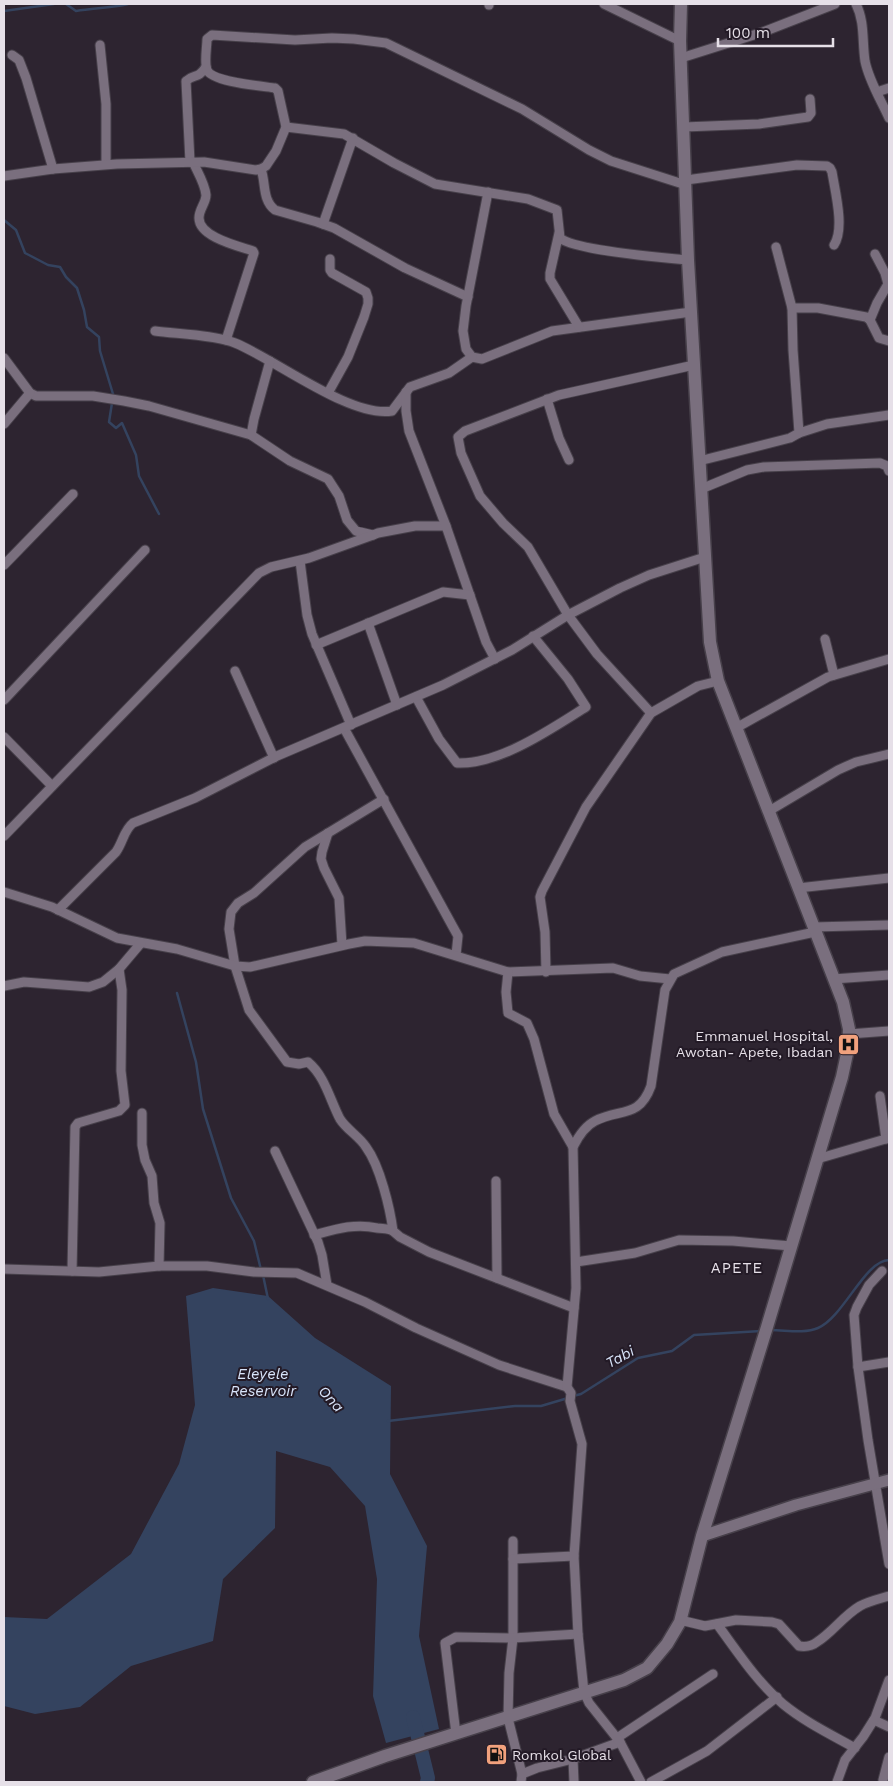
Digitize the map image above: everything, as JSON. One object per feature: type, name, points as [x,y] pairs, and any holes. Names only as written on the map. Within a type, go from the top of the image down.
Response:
[{"type":"main road","points":[[313,1782],[385,1756],[624,1680],[647,1668],[667,1644],[680,1620],[702,1536],[842,1077],[848,1049],[848,1034],[843,1002],[718,681],[710,642],[688,260],[680,41],[681,4]]},
{"type":"street","points":[[604,4],[680,41]]},
{"type":"street","points":[[681,58],[763,32],[825,6],[836,4]]},
{"type":"street","points":[[856,4],[863,20],[865,61],[868,72],[889,118]]},
{"type":"street","points":[[226,340],[254,253],[208,233],[202,228],[200,223],[199,214],[206,200],[206,194],[192,162],[186,81],[191,77],[200,76],[206,68],[207,39],[212,35],[295,40],[347,39],[386,43],[522,110],[611,161],[686,182],[797,165],[827,166],[832,172],[839,214],[839,229],[834,245]]},
{"type":"street","points":[[100,45],[106,104],[106,164]]},
{"type":"street","points":[[12,55],[19,60],[26,78],[53,169]]},
{"type":"street","points":[[4,176],[106,164],[192,162],[261,169],[266,166],[276,151],[286,127],[278,91],[275,88],[219,79],[210,74],[206,68]]},
{"type":"street","points":[[877,92],[889,88]]},
{"type":"street","points":[[684,127],[759,124],[808,117],[811,113],[810,98]]},
{"type":"street","points":[[286,127],[333,132],[353,138],[394,163],[435,184],[528,199],[557,210],[560,238],[562,240],[593,248],[688,260]]},
{"type":"street","points":[[323,224],[353,138]]},
{"type":"street","points":[[261,169],[264,176],[266,200],[275,210],[323,224],[468,298]]},
{"type":"street","points":[[488,192],[468,298],[463,340],[466,349],[472,357],[482,359],[552,331],[691,312]]},
{"type":"street","points":[[559,230],[550,279],[579,327]]},
{"type":"street","points":[[776,247],[792,308],[799,433]]},
{"type":"street","points":[[870,320],[876,303],[888,284],[885,273],[875,254]]},
{"type":"street","points":[[328,393],[348,357],[364,317],[368,298],[366,292],[332,274],[330,259]]},
{"type":"street","points":[[792,308],[818,308],[866,317],[870,320],[879,338],[889,341]]},
{"type":"street","points":[[155,331],[226,340],[246,348],[328,393],[364,409],[384,412],[392,411],[410,387],[449,372],[472,357]]},
{"type":"street","points":[[4,358],[30,393],[36,396],[93,396],[124,401],[149,406],[251,435],[284,457],[328,479],[338,496],[349,524],[356,531],[373,535]]},
{"type":"street","points":[[251,435],[270,361]]},
{"type":"street","points":[[651,713],[598,654],[568,615],[528,547],[503,523],[480,496],[458,442],[459,435],[465,431],[559,395],[694,365]]},
{"type":"street","points":[[406,392],[409,430],[446,526],[486,642],[495,659]]},
{"type":"street","points":[[4,424],[30,393]]},
{"type":"street","points":[[547,400],[559,438],[569,460]]},
{"type":"street","points":[[699,461],[782,440],[819,425],[889,415]]},
{"type":"street","points":[[701,489],[747,470],[764,467],[880,463],[887,466],[889,471]]},
{"type":"street","points":[[4,565],[73,494]]},
{"type":"street","points":[[4,836],[259,573],[300,561],[378,533],[415,526],[446,526]]},
{"type":"street","points":[[4,700],[145,550]]},
{"type":"street","points":[[58,910],[116,852],[128,827],[133,822],[195,798],[274,758],[443,685],[512,650],[568,615],[620,588],[649,575],[705,557]]},
{"type":"street","points":[[300,561],[307,615],[316,645],[347,727],[458,936],[456,956]]},
{"type":"street","points":[[316,645],[443,592],[470,595]]},
{"type":"street","points":[[368,623],[397,705]]},
{"type":"street","points":[[416,697],[439,739],[457,763],[470,763],[505,753],[542,734],[586,707],[568,679],[533,636]]},
{"type":"street","points":[[825,639],[834,675]]},
{"type":"street","points":[[736,728],[816,682],[889,659]]},
{"type":"street","points":[[235,671],[274,758]]},
{"type":"street","points":[[546,972],[545,932],[540,897],[586,807],[651,713],[698,686],[718,681]]},
{"type":"street","points":[[4,737],[52,786]]},
{"type":"street","points":[[769,811],[838,770],[856,762],[889,754]]},
{"type":"street","points":[[384,798],[305,847],[254,893],[238,903],[231,912],[229,929],[235,966],[248,1010],[287,1062],[299,1064],[308,1062],[316,1069],[341,1120],[368,1149],[379,1176],[391,1216],[393,1231]]},
{"type":"street","points":[[328,833],[321,859],[339,898],[342,945]]},
{"type":"street","points":[[798,888],[889,878]]},
{"type":"street","points":[[4,892],[35,900],[118,938],[177,949],[235,966],[250,967],[365,941],[401,941],[414,942],[508,972],[613,968],[640,976],[670,979]]},
{"type":"street","points":[[641,1782],[618,1740],[589,1703],[584,1692],[578,1634],[574,1556],[582,1444],[569,1394],[576,1262],[573,1147],[578,1137],[594,1121],[630,1111],[642,1104],[647,1097],[651,1086],[665,990],[674,974],[722,952],[814,929],[889,925]]},
{"type":"street","points":[[4,986],[24,982],[90,987],[104,982],[119,969],[141,943]]},
{"type":"street","points":[[72,1271],[75,1127],[78,1123],[118,1112],[125,1105],[121,1071],[122,990],[119,969]]},
{"type":"street","points":[[508,972],[506,992],[508,1013],[528,1023],[554,1114],[573,1147]]},
{"type":"street","points":[[833,979],[889,975]]},
{"type":"street","points":[[848,1034],[889,1031]]},
{"type":"street","points":[[817,1159],[888,1138],[880,1096]]},
{"type":"street","points":[[142,1113],[142,1145],[145,1160],[152,1176],[154,1203],[160,1223],[159,1266]]},
{"type":"street","points":[[274,1151],[322,1255],[327,1285]]},
{"type":"street","points":[[496,1181],[497,1278]]},
{"type":"street","points":[[314,1235],[348,1226],[371,1226],[379,1229],[389,1229],[429,1252],[574,1308]]},
{"type":"street","points":[[576,1262],[635,1253],[678,1240],[733,1241],[791,1246]]},
{"type":"street","points":[[4,1269],[99,1272],[159,1266],[207,1266],[254,1272],[297,1273],[366,1302],[416,1328],[499,1365],[569,1394]]},
{"type":"street","points":[[882,1271],[869,1285],[854,1315],[858,1367],[889,1564]]},
{"type":"street","points":[[858,1367],[889,1362]]},
{"type":"street","points":[[702,1536],[796,1505],[889,1480]]},
{"type":"street","points":[[513,1541],[513,1638],[509,1673],[508,1718],[522,1778],[537,1768],[573,1760],[618,1740],[713,1674]]},
{"type":"street","points":[[513,1559],[574,1556]]},
{"type":"street","points":[[680,1620],[705,1626],[741,1620],[772,1622],[778,1624],[798,1646],[808,1646],[817,1643],[838,1622],[861,1606],[873,1600],[889,1596]]},
{"type":"street","points":[[717,1624],[747,1664],[777,1698],[812,1724],[855,1748]]},
{"type":"street","points":[[456,1734],[445,1644],[456,1636],[513,1638],[578,1634]]},
{"type":"street","points":[[837,1782],[845,1760],[874,1720],[889,1680]]},
{"type":"street","points":[[651,1782],[707,1751],[777,1698]]},
{"type":"street","points":[[874,1720],[889,1727]]},
{"type":"street","points":[[883,1780],[889,1757]]},
{"type":"street","points":[[573,1760],[574,1782]]},
{"type":"water","name":"Eleyele Reservoir","points":[[213,1288],[268,1296],[315,1338],[391,1386],[390,1474],[427,1546],[419,1636],[439,1729],[386,1743],[373,1696],[377,1579],[365,1506],[330,1467],[276,1451],[275,1528],[223,1579],[213,1641],[131,1666],[80,1707],[35,1714],[4,1706],[4,1617],[47,1619],[131,1554],[179,1464],[195,1405],[186,1296]]},
{"type":"waterway","points":[[4,11],[54,4]]},
{"type":"waterway","points":[[66,4],[76,11],[128,4]]},
{"type":"waterway","points":[[4,220],[16,230],[25,253],[48,265],[60,267],[66,277],[77,288],[87,327],[99,337],[100,351],[113,394]]},
{"type":"waterway","points":[[112,403],[109,422],[116,428],[122,423],[136,455],[139,476],[159,514]]},
{"type":"waterway","points":[[177,993],[196,1062],[203,1109],[231,1198],[254,1241],[261,1270]]},
{"type":"waterway","name":"Tabi","points":[[771,1330],[801,1331],[818,1328],[836,1313],[871,1269],[889,1260]]},
{"type":"waterway","points":[[263,1275],[268,1299]]},
{"type":"waterway","name":"Tabi","points":[[573,1396],[581,1394],[638,1358],[672,1351],[694,1335],[761,1331]]},
{"type":"waterway","name":"Tabi","points":[[388,1421],[515,1406],[541,1406],[568,1398]]},
{"type":"waterway","name":"Ona","points":[[413,1717],[428,1778],[427,1782]]},
{"type":"place","name":"Emmanuel Hospital, Awotan- Apete, Ibadan","points":[[849,1044]]},
{"type":"place","name":"Romkol Global","points":[[496,1755]]},
{"type":"district","name":"APETE","points":[[737,1268]]}]
